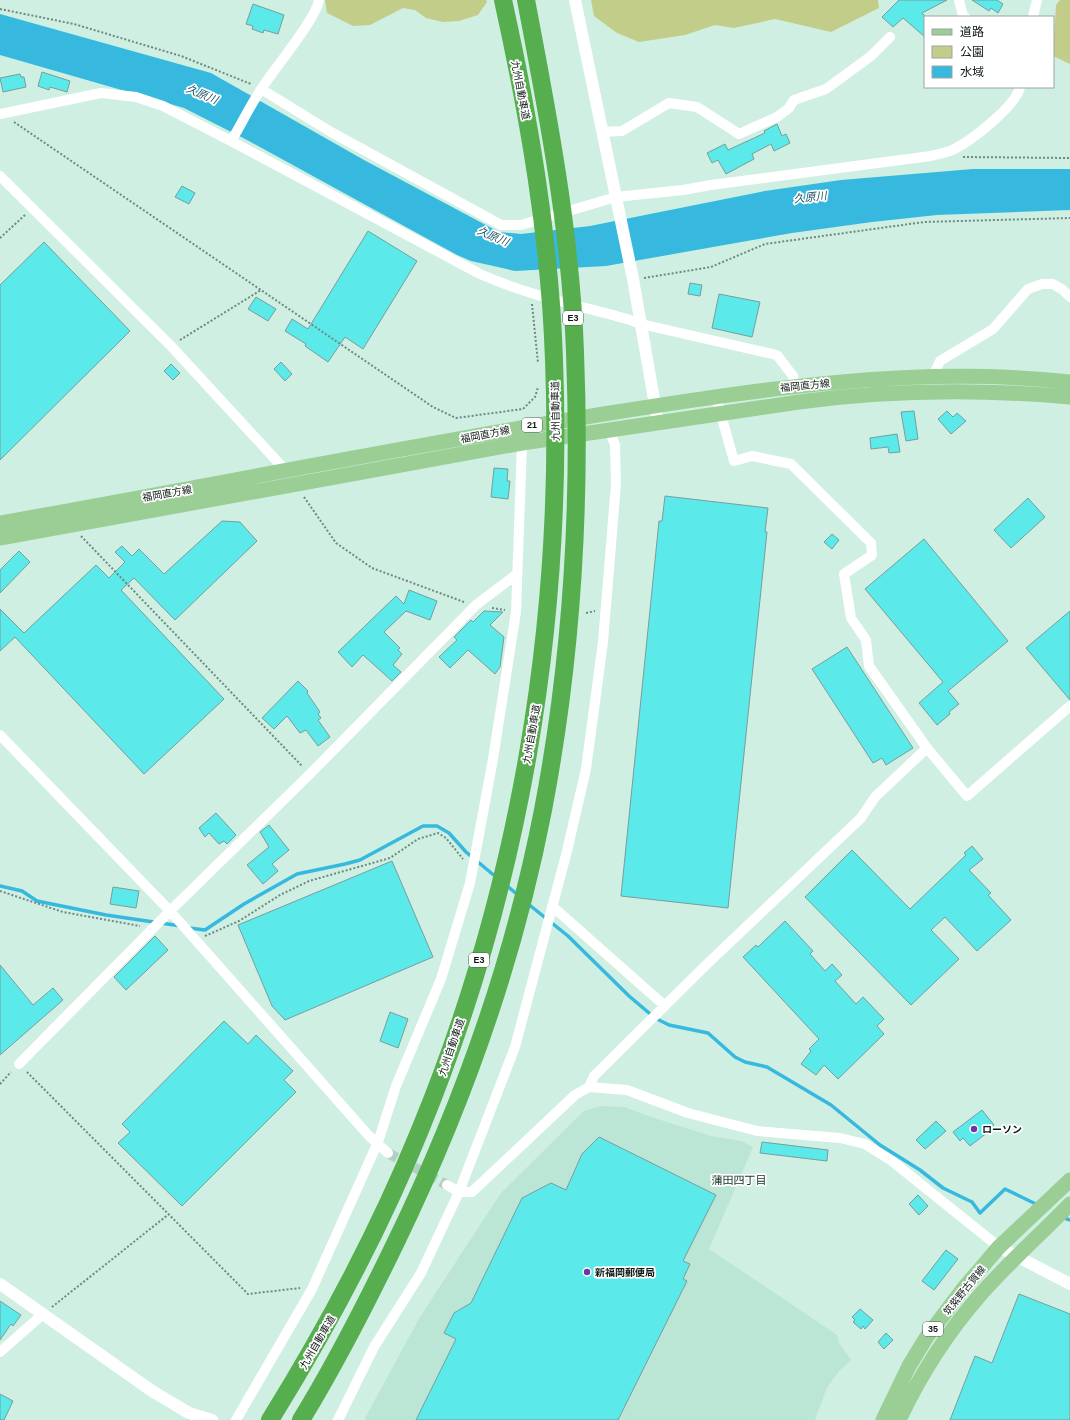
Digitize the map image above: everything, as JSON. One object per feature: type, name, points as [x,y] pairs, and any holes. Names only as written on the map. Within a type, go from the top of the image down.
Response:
[{"type":"highway","name":"九州自動車道","points":[[270,1420],[342,1296],[420,1133],[441,1077],[483,949],[514,826],[534,720],[549,585],[556,460],[553,342],[549,281],[538,182],[503,0]]},
{"type":"highway","name":"九州自動車道","points":[[300,1420],[365,1306],[414,1205],[464,1087],[507,955],[528,876],[543,810],[557,724],[572,589],[578,460],[575,349],[570,280],[557,177],[543,85],[526,0]]},
{"type":"main road","name":"福岡直方線","points":[[0,523],[523,426],[795,386],[862,379],[933,376],[975,376],[1070,382]]},
{"type":"main road","name":"福岡直方線","points":[[0,538],[522,443],[721,412],[832,398],[894,394],[1018,393],[1070,397]]},
{"type":"main road","name":"筑紫野古賀線","points":[[882,1420],[909,1366],[926,1338],[963,1289],[999,1247],[1070,1180]]},
{"type":"main road","name":"筑紫野古賀線","points":[[899,1420],[910,1396],[942,1344],[980,1295],[1070,1204]]},
{"type":"street","points":[[234,137],[261,89],[306,26],[318,5],[319,0]]},
{"type":"street","points":[[575,0],[633,280],[658,422]]},
{"type":"street","points":[[959,0],[963,16]]},
{"type":"street","points":[[1033,16],[1037,0]]},
{"type":"street","points":[[603,132],[622,131],[669,103],[697,107],[738,134],[748,131],[777,117],[789,108],[794,100],[826,89],[871,56],[890,37]]},
{"type":"street","points":[[261,89],[331,132],[501,225],[521,225],[616,197],[683,190],[931,156],[952,151],[992,123],[1009,104],[1019,88]]},
{"type":"street","points":[[0,114],[101,93],[136,97],[163,106],[234,137],[480,274],[532,293],[627,318],[641,324],[777,354],[793,376],[795,386]]},
{"type":"street","points":[[0,176],[33,207],[171,346],[286,471]]},
{"type":"street","points":[[933,376],[940,361],[993,329],[1028,289],[1042,284],[1053,284],[1063,290],[1070,297]]},
{"type":"street","points":[[716,397],[734,461],[752,456],[791,464],[871,543],[872,555],[844,574],[851,618],[866,640],[869,666],[927,748],[967,796],[1070,706]]},
{"type":"street","points":[[338,1420],[374,1347],[421,1273],[459,1192],[515,1047],[567,851],[586,769],[603,642],[616,484],[615,445],[609,429]]},
{"type":"street","points":[[236,1420],[312,1289],[378,1142],[396,1086],[441,979],[470,883],[493,759],[516,612],[522,443]]},
{"type":"street","points":[[19,1064],[170,911],[310,774],[476,605],[517,574]]},
{"type":"street","points":[[0,735],[170,911],[370,1136],[388,1153]]},
{"type":"street","points":[[589,1088],[594,1076],[861,818],[875,797],[927,748]]},
{"type":"street","points":[[552,906],[665,1006]]},
{"type":"street","points":[[447,1185],[459,1192],[472,1192],[575,1095],[589,1088],[627,1090],[688,1113],[757,1131],[840,1138],[865,1144],[892,1161],[999,1247],[1070,1284]]},
{"type":"street","points":[[0,1284],[152,1391],[189,1413],[212,1420]]},
{"type":"street","points":[[0,1352],[42,1314]]},
{"type":"path","points":[[0,9],[74,24],[181,56],[248,82],[261,89]]},
{"type":"path","points":[[0,114],[433,407],[456,418],[523,409],[535,397],[540,383]]},
{"type":"path","points":[[952,151],[960,156],[1070,158]]},
{"type":"path","points":[[0,238],[33,207]]},
{"type":"path","points":[[633,280],[663,277],[711,267],[765,244],[924,222],[1070,218]]},
{"type":"path","points":[[171,346],[261,290]]},
{"type":"path","points":[[532,293],[538,368]]},
{"type":"path","points":[[296,484],[336,543],[372,568],[454,599],[476,605],[516,612]]},
{"type":"path","points":[[77,524],[82,538],[310,774]]},
{"type":"path","points":[[195,939],[239,921],[280,895],[309,881],[390,858],[418,839],[430,834],[438,833],[446,838],[473,868]]},
{"type":"path","points":[[0,892],[63,912],[153,929]]},
{"type":"path","points":[[0,1084],[19,1064],[248,1294],[303,1288],[312,1289]]},
{"type":"path","points":[[42,1314],[169,1214]]},
{"type":"shaded area","points":[[601,1106],[624,1107],[711,1136],[741,1141],[753,1147],[709,1249],[837,1335],[839,1343],[851,1360],[839,1371],[827,1388],[815,1419],[817,1420],[366,1420],[365,1418],[420,1317],[501,1193],[584,1111]]},
{"type":"green space","points":[[325,0],[486,0],[487,2],[478,15],[459,21],[443,22],[426,18],[415,10],[403,8],[370,25],[353,26],[327,13]]},
{"type":"green space","points":[[591,0],[878,0],[879,8],[831,32],[775,19],[734,28],[715,25],[685,35],[639,42],[617,33],[594,16]]},
{"type":"green space","points":[[1060,0],[1070,0],[1070,64],[1054,56],[1056,5]]},
{"type":"water","name":"久原川","points":[[0,14],[211,73],[364,160],[499,232],[521,234],[590,226],[765,191],[841,180],[973,169],[1070,169],[1070,210],[937,215],[872,222],[792,233],[606,266],[515,271],[471,261],[457,255],[247,140],[184,108],[0,55]]},
{"type":"building","points":[[899,0],[947,0],[922,13],[925,16],[924,36],[903,18],[893,27],[882,17]]},
{"type":"building","points":[[972,0],[997,0],[1003,4],[998,13],[991,8],[989,11]]},
{"type":"building","points":[[253,4],[284,15],[278,34],[264,30],[263,33],[252,29],[253,26],[246,24]]},
{"type":"building","points":[[42,72],[70,81],[67,92],[50,87],[49,90],[38,86]]},
{"type":"building","points":[[20,74],[21,77],[24,77],[26,87],[3,92],[0,78]]},
{"type":"building","points":[[777,124],[782,136],[786,134],[790,143],[774,151],[771,144],[752,154],[754,159],[726,174],[718,160],[712,163],[707,153],[725,144],[728,150],[765,133],[764,131]]},
{"type":"building","points":[[182,186],[195,193],[189,204],[175,197]]},
{"type":"building","points":[[368,231],[417,261],[363,349],[345,337],[328,362],[305,346],[306,344],[285,331],[292,319],[308,329]]},
{"type":"building","points":[[44,242],[130,331],[0,460],[0,285]]},
{"type":"building","points":[[690,283],[702,285],[700,296],[688,294]]},
{"type":"building","points":[[719,294],[760,302],[752,337],[712,328]]},
{"type":"building","points":[[256,297],[276,309],[268,321],[248,309]]},
{"type":"building","points":[[281,362],[292,374],[285,381],[274,369]]},
{"type":"building","points":[[171,364],[180,373],[173,380],[164,371]]},
{"type":"building","points":[[914,411],[918,439],[906,441],[901,412]]},
{"type":"building","points":[[947,411],[953,417],[957,413],[966,421],[951,434],[938,419]]},
{"type":"building","points":[[897,434],[900,452],[889,453],[888,447],[871,449],[870,438]]},
{"type":"building","points":[[494,468],[508,469],[507,481],[510,481],[508,499],[491,497]]},
{"type":"building","points":[[665,496],[768,508],[765,532],[767,532],[728,908],[621,896],[659,521],[662,521]]},
{"type":"building","points":[[1028,498],[1045,517],[1011,548],[994,530]]},
{"type":"building","points":[[222,521],[240,522],[257,541],[175,620],[134,578],[121,590],[224,699],[144,774],[15,637],[0,651],[0,609],[24,633],[96,565],[109,578],[125,562],[115,552],[122,546],[132,556],[139,549],[164,574]]},
{"type":"building","points":[[832,534],[839,540],[832,549],[824,542]]},
{"type":"building","points":[[924,539],[1008,641],[948,691],[959,704],[937,725],[919,703],[943,682],[865,589]]},
{"type":"building","points":[[19,551],[30,562],[0,593],[0,570]]},
{"type":"building","points":[[409,590],[437,601],[430,620],[406,611],[384,632],[400,648],[398,650],[402,654],[393,665],[401,672],[392,681],[363,655],[352,667],[338,652],[396,596],[404,604]]},
{"type":"building","points":[[484,611],[503,612],[490,625],[504,637],[500,667],[495,674],[468,650],[450,668],[439,657],[457,640],[454,637],[471,620],[473,622]]},
{"type":"building","points":[[1070,611],[1070,700],[1026,648]]},
{"type":"building","points":[[847,647],[913,748],[886,765],[882,758],[873,763],[812,669]]},
{"type":"building","points":[[298,681],[308,691],[307,693],[320,712],[318,714],[321,718],[318,720],[330,737],[318,746],[306,730],[300,733],[287,716],[274,729],[262,718]]},
{"type":"building","points":[[216,813],[236,835],[227,844],[224,841],[219,844],[209,833],[205,837],[199,828]]},
{"type":"building","points":[[269,825],[289,850],[272,864],[278,871],[263,884],[247,865],[269,847],[260,832]]},
{"type":"building","points":[[972,846],[983,859],[969,870],[991,893],[988,895],[1011,920],[977,951],[945,917],[931,930],[959,959],[911,1005],[805,897],[852,850],[910,909],[966,855],[964,853]]},
{"type":"building","points":[[392,861],[433,957],[285,1020],[272,1006],[238,925]]},
{"type":"building","points":[[113,887],[139,891],[136,908],[110,904]]},
{"type":"building","points":[[785,921],[813,951],[810,954],[825,971],[832,964],[842,975],[835,981],[856,1004],[863,997],[884,1019],[877,1026],[884,1034],[838,1079],[824,1065],[816,1075],[801,1064],[811,1051],[809,1049],[819,1039],[743,957],[756,945],[758,947]]},
{"type":"building","points":[[155,936],[168,950],[126,990],[114,977]]},
{"type":"building","points":[[0,965],[33,1005],[53,988],[63,1000],[0,1055]]},
{"type":"building","points":[[390,1012],[408,1019],[398,1048],[380,1041]]},
{"type":"building","points":[[224,1021],[248,1044],[256,1035],[293,1071],[284,1080],[296,1092],[182,1206],[118,1143],[130,1132],[122,1124]]},
{"type":"building","name":"ローソン","points":[[982,1110],[994,1125],[990,1128],[992,1129],[970,1146],[963,1138],[960,1141],[953,1132]]},
{"type":"building","points":[[936,1121],[946,1131],[925,1149],[916,1140]]},
{"type":"building","name":"新福岡郵便局","points":[[599,1137],[716,1195],[683,1261],[690,1264],[683,1279],[687,1281],[618,1420],[416,1420],[456,1339],[444,1333],[454,1313],[471,1303],[522,1198],[551,1183],[566,1190],[582,1154]]},
{"type":"building","points":[[762,1142],[828,1150],[827,1161],[760,1153]]},
{"type":"building","points":[[918,1195],[928,1206],[919,1215],[909,1204]]},
{"type":"building","points":[[946,1250],[958,1259],[934,1290],[922,1281]]},
{"type":"building","points":[[1019,1294],[1070,1314],[1070,1420],[950,1420],[975,1356],[992,1363]]},
{"type":"building","points":[[0,1301],[21,1315],[13,1326],[11,1324],[0,1340]]},
{"type":"building","points":[[860,1309],[873,1320],[865,1329],[863,1326],[861,1329],[853,1322],[855,1320],[852,1317]]},
{"type":"building","points":[[886,1333],[893,1340],[884,1349],[878,1342]]},
{"type":"building","points":[[0,1394],[13,1401],[4,1420],[0,1420]]},
{"type":"waterway","points":[[189,928],[205,930],[244,904],[297,874],[360,860],[423,826],[437,826],[449,833],[466,852],[496,877]]},
{"type":"waterway","points":[[506,885],[518,895]]},
{"type":"waterway","points":[[0,886],[22,891],[37,901],[106,915],[181,926]]},
{"type":"waterway","points":[[527,903],[568,936],[629,996],[655,1018],[669,1025],[708,1033],[735,1057],[745,1062],[767,1067],[831,1105],[880,1145],[920,1170],[943,1188],[972,1202],[980,1213],[1005,1189],[1038,1205]]},
{"type":"waterway","points":[[1062,1217],[1070,1220]]},
{"type":"tunnel","points":[[388,1153],[447,1185]]},
{"type":"place","name":"ローソン","points":[[974,1129]]},
{"type":"place","name":"新福岡郵便局","points":[[587,1272]]},
{"type":"district","name":"蒲田四丁目","points":[[739,1180]]}]
